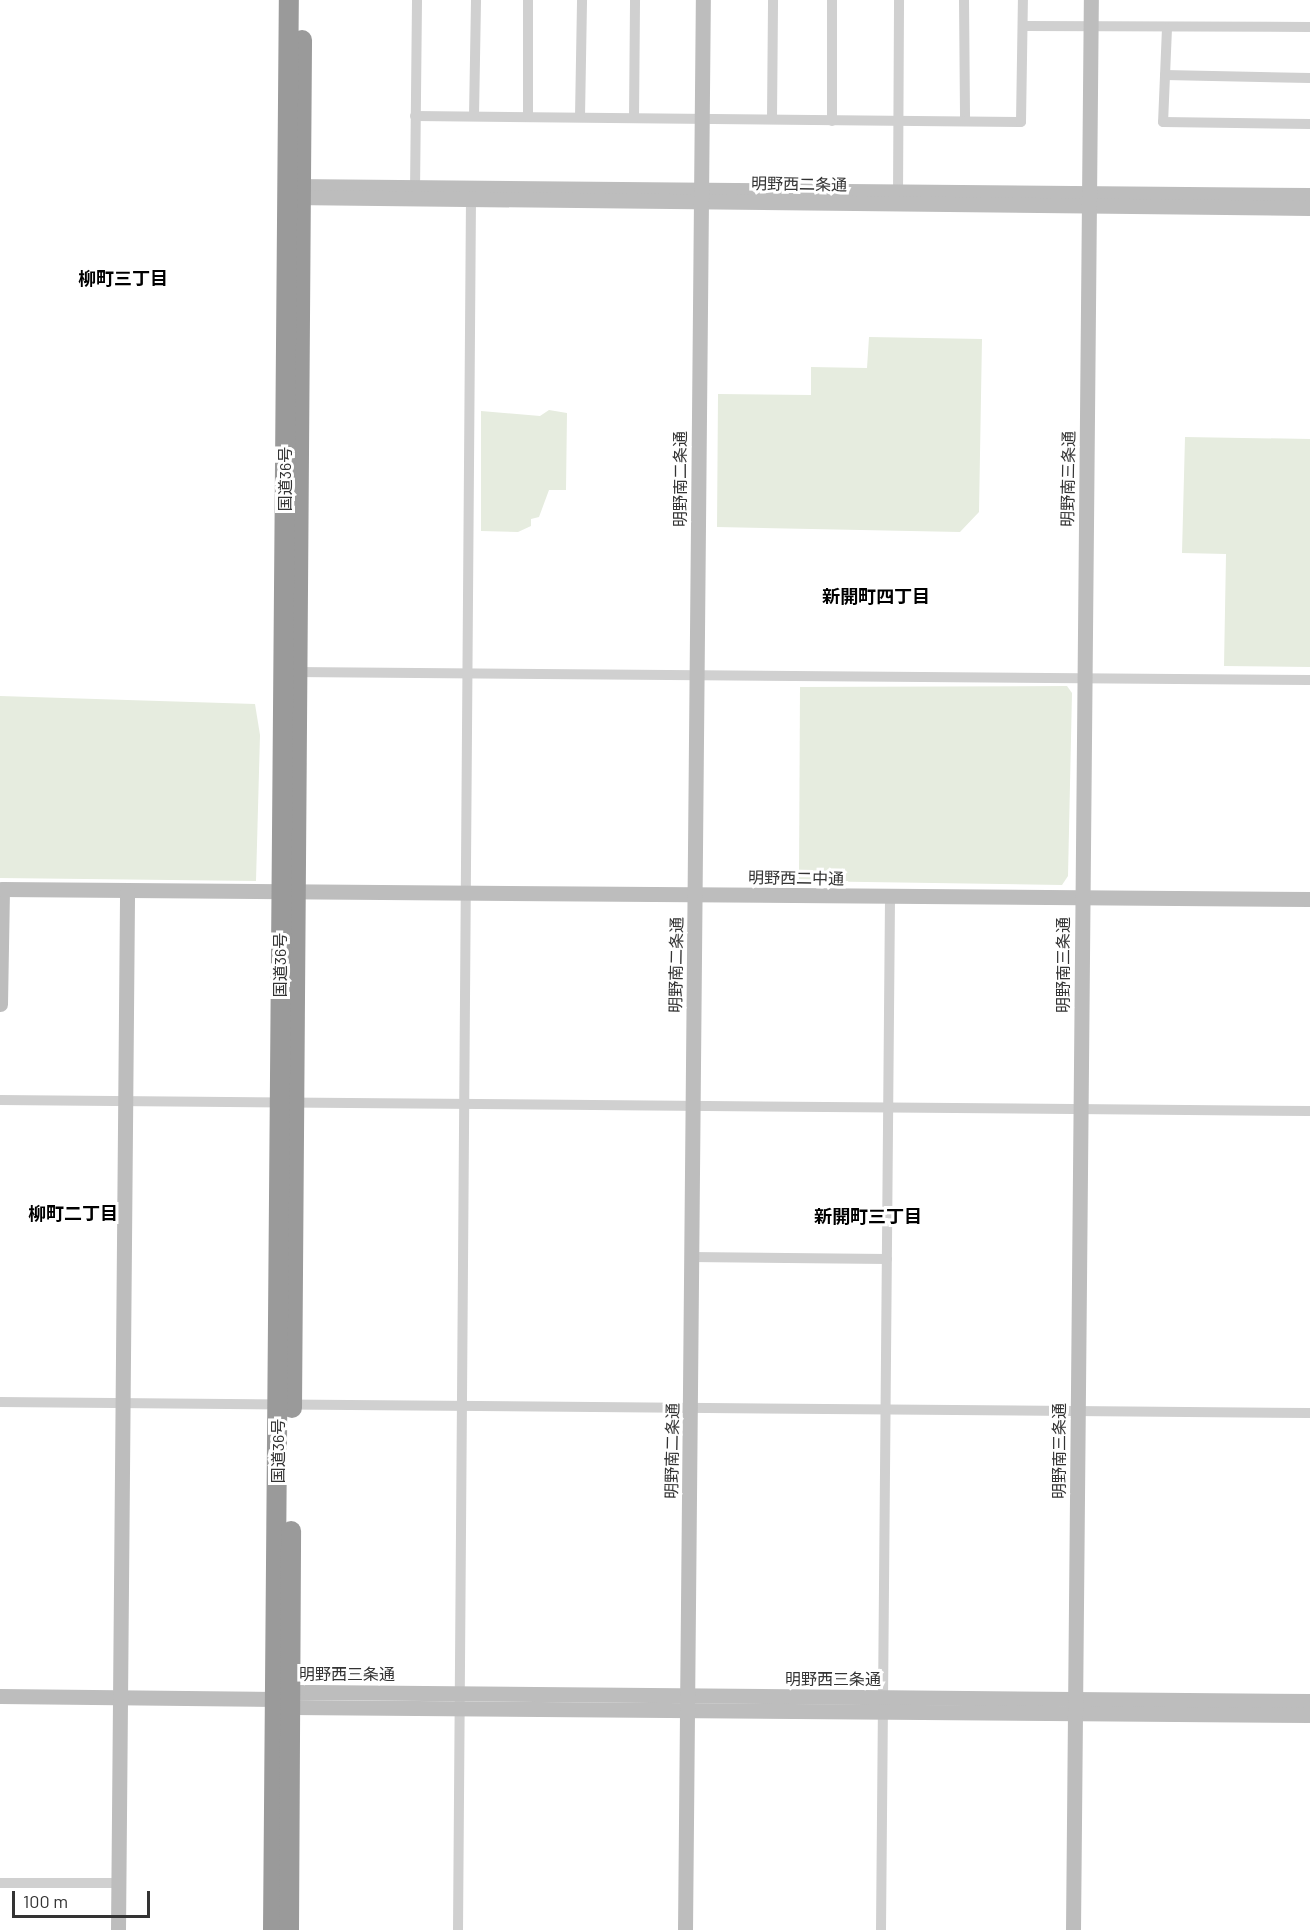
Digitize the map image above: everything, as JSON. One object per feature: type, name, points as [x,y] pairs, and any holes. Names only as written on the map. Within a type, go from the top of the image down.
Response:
[{"type":"highway","name":"国道36号","points":[[289,0],[295,192]]},
{"type":"highway","name":"国道36号","points":[[289,1930],[285,1404],[295,192],[303,0]]},
{"type":"highway","name":"国道36号","points":[[273,1930],[286,1699]]},
{"type":"street","points":[[415,192],[417,0]]},
{"type":"street","points":[[474,116],[476,0]]},
{"type":"street","points":[[528,0],[528,117]]},
{"type":"street","points":[[580,117],[582,0]]},
{"type":"street","points":[[634,118],[635,0]]},
{"type":"street","name":"明野南二条通","points":[[686,1930],[690,1257],[696,895],[703,0]]},
{"type":"street","points":[[772,119],[773,0]]},
{"type":"street","points":[[832,0],[832,121]]},
{"type":"street","points":[[898,196],[899,0]]},
{"type":"street","points":[[964,0],[965,120]]},
{"type":"street","points":[[415,116],[1021,122],[1023,0]]},
{"type":"street","name":"明野南三条通","points":[[1073,1930],[1083,678],[1092,0]]},
{"type":"street","points":[[1024,26],[1310,27]]},
{"type":"street","points":[[1167,28],[1163,122],[1310,124]]},
{"type":"street","points":[[1165,75],[1310,78]]},
{"type":"street","name":"明野西二条通","points":[[295,192],[1090,199],[1310,208]]},
{"type":"street","points":[[458,1930],[461,1409],[466,1104],[471,192]]},
{"type":"street","name":"明野西二条通","points":[[1090,199],[1310,195]]},
{"type":"street","points":[[292,672],[1310,680]]},
{"type":"street","points":[[0,1004],[1,889]]},
{"type":"street","name":"明野西二中通","points":[[1,889],[1310,899]]},
{"type":"street","points":[[118,1930],[122,1102],[127,890]]},
{"type":"street","points":[[881,1930],[890,897]]},
{"type":"street","points":[[0,1100],[1310,1111]]},
{"type":"street","points":[[690,1257],[886,1259]]},
{"type":"street","points":[[0,1402],[285,1404],[461,1409],[1310,1413]]},
{"type":"street","name":"明野西三条通","points":[[0,1696],[1075,1706],[1310,1715]]},
{"type":"street","name":"明野西三条通","points":[[1075,1706],[1310,1701]]},
{"type":"street","points":[[0,1883],[118,1883]]},
{"type":"shaded area","points":[[869,337],[982,339],[979,512],[960,532],[717,527],[718,394],[811,395],[811,367],[867,368]]},
{"type":"shaded area","points":[[549,410],[567,413],[566,490],[549,490],[539,517],[531,519],[531,526],[518,532],[481,531],[481,411],[540,416]]},
{"type":"shaded area","points":[[1185,437],[1310,439],[1310,667],[1224,666],[1226,554],[1182,553]]},
{"type":"shaded area","points":[[1067,686],[1072,693],[1068,876],[1062,885],[799,881],[800,687]]},
{"type":"shaded area","points":[[0,696],[255,704],[260,735],[256,881],[0,878]]},
{"type":"district","name":"柳町三丁目","points":[[123,278]]},
{"type":"district","name":"新開町四丁目","points":[[876,596]]},
{"type":"district","name":"柳町二丁目","points":[[73,1213]]},
{"type":"district","name":"新開町三丁目","points":[[868,1216]]}]
